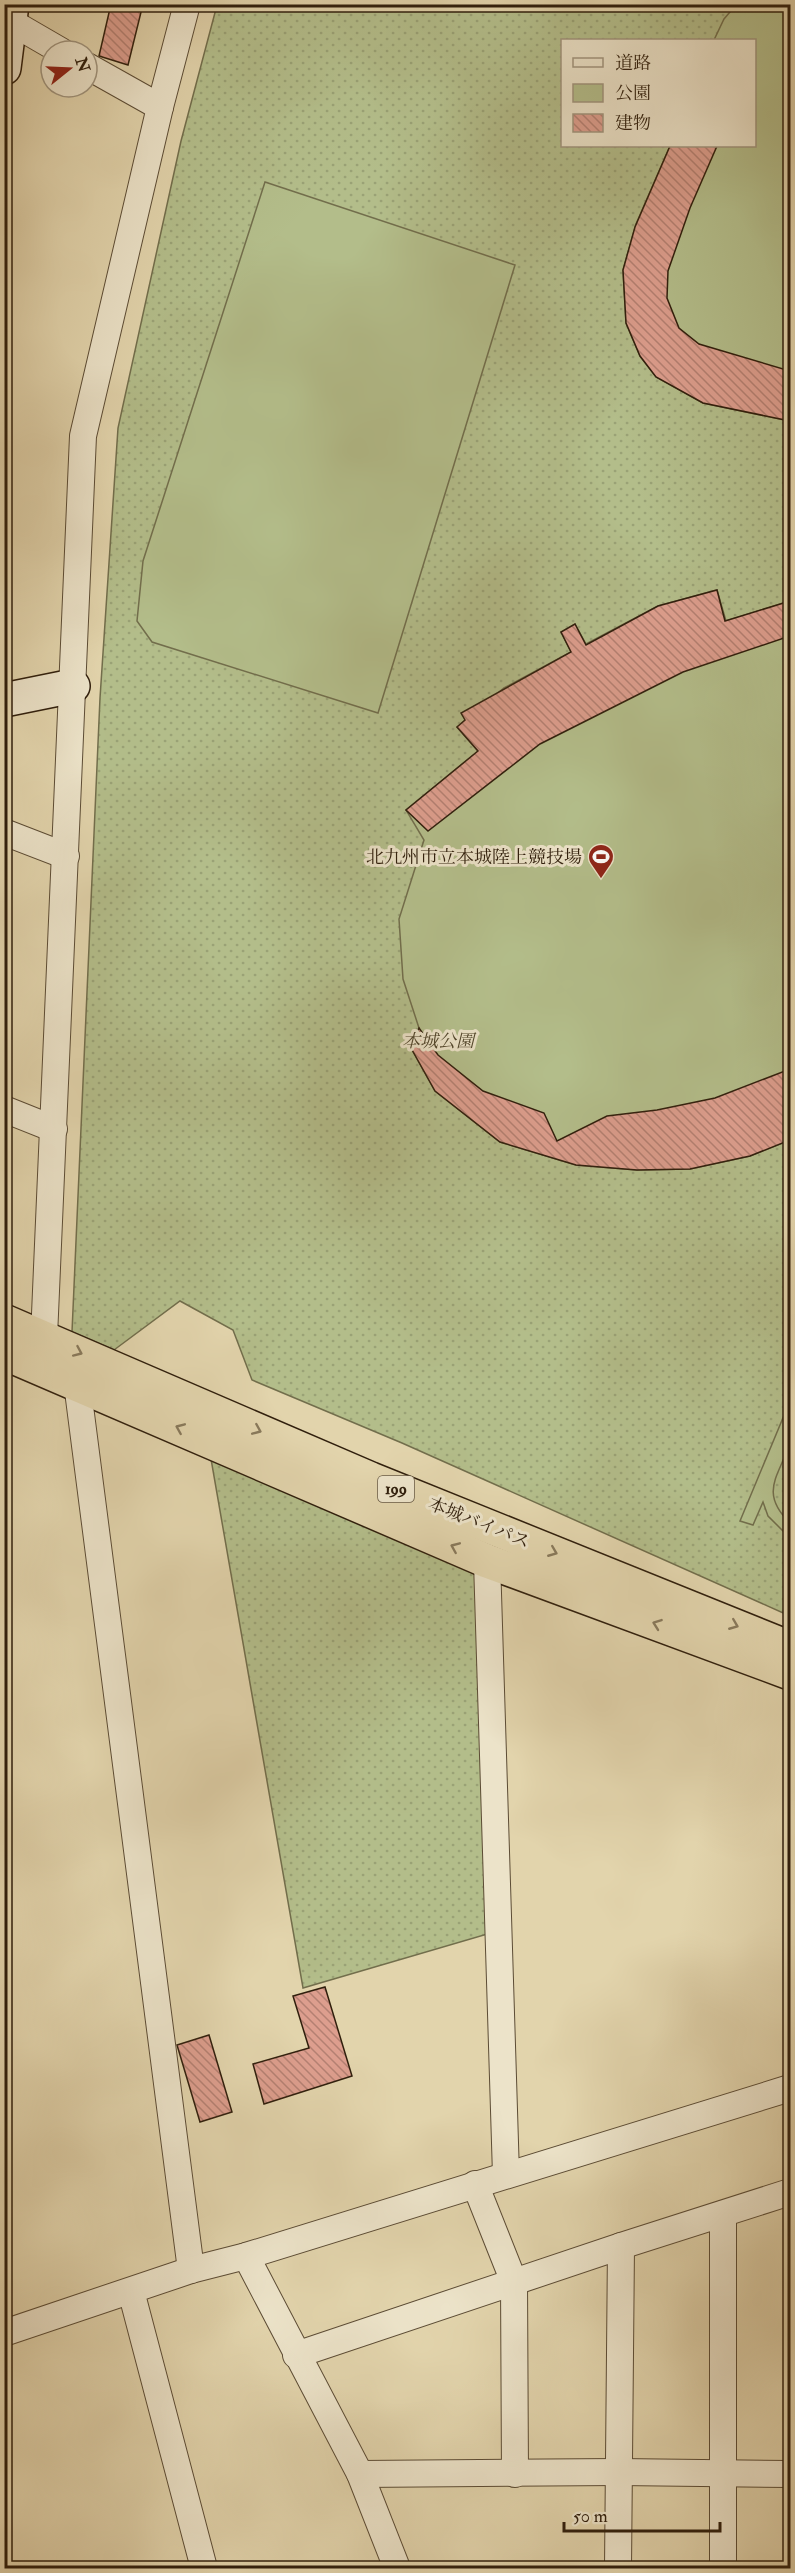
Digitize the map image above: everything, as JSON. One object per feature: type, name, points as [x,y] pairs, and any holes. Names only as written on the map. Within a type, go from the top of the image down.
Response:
[{"type":"highway","name":"本城バイパス","points":[[4,1321],[371,1479],[790,1648]]},
{"type":"highway","name":"本城バイパス","points":[[4,1353],[487,1561],[790,1673]]},
{"type":"street","points":[[44,1337],[83,436],[160,107],[187,4]]},
{"type":"street","points":[[4,68],[9,18],[42,39]]},
{"type":"street","points":[[99,73],[160,107]]},
{"type":"street","points":[[4,700],[73,686]]},
{"type":"street","points":[[4,832],[66,856]]},
{"type":"street","points":[[4,1109],[54,1129]]},
{"type":"street","points":[[77,1383],[191,2270]]},
{"type":"street","points":[[487,1561],[506,2175]]},
{"type":"street","points":[[4,2333],[191,2270],[246,2256],[790,2088]]},
{"type":"street","points":[[476,2184],[514,2282],[515,2474]]},
{"type":"street","points":[[296,2355],[790,2192]]},
{"type":"street","points":[[723,2214],[723,2568]]},
{"type":"street","points":[[618,2568],[621,2246]]},
{"type":"street","points":[[246,2256],[360,2474],[397,2568]]},
{"type":"street","points":[[131,2290],[204,2568]]},
{"type":"street","points":[[360,2474],[619,2472],[790,2474]]},
{"type":"green space","name":"本城公園","points":[[217,5],[790,5],[790,1616],[402,1443],[252,1380],[233,1330],[180,1301],[114,1350],[72,1332],[100,698],[118,428],[181,141]]},
{"type":"green space","points":[[736,5],[790,5],[790,421],[703,403],[656,377],[640,356],[626,323],[623,270],[636,224],[670,147],[756,147],[756,39],[714,39],[724,19]]},
{"type":"green space","points":[[265,182],[515,265],[378,713],[152,642],[137,621],[143,561]]},
{"type":"green space","name":"北九州市立本城陸上競技場","points":[[717,590],[726,621],[790,601],[790,1140],[750,1156],[690,1169],[637,1170],[576,1165],[500,1142],[435,1091],[411,1048],[419,1028],[403,979],[399,919],[424,840],[406,810],[478,751],[457,727],[504,688],[571,652],[561,632],[575,624],[586,644],[658,606]]},
{"type":"green space","points":[[790,1401],[791,1435],[773,1491],[780,1511],[790,1523],[790,1538],[768,1516],[763,1502],[753,1525],[740,1521]]},
{"type":"green space","points":[[211,1459],[484,1577],[508,1928],[303,1988]]},
{"type":"building","points":[[111,4],[143,4],[128,65],[99,56]]},
{"type":"building","points":[[670,147],[717,147],[690,208],[668,271],[667,298],[679,328],[699,344],[790,371],[790,421],[703,403],[656,377],[640,356],[626,323],[623,270],[635,227]]},
{"type":"building","points":[[717,590],[725,621],[790,601],[790,636],[683,672],[540,744],[428,831],[406,810],[478,751],[457,727],[465,720],[461,713],[571,652],[561,632],[575,624],[586,645],[658,606]]},
{"type":"building","points":[[419,1028],[438,1055],[483,1091],[544,1113],[557,1141],[607,1116],[657,1110],[715,1098],[790,1069],[790,1140],[750,1156],[690,1169],[637,1170],[576,1165],[500,1142],[435,1091],[411,1048]]},
{"type":"building","points":[[325,1987],[352,2076],[264,2104],[253,2064],[309,2048],[293,1996]]},
{"type":"building","points":[[209,2035],[232,2112],[200,2122],[177,2045]]},
{"type":"place","name":"北九州市立本城陸上競技場","points":[[601,880]]}]
